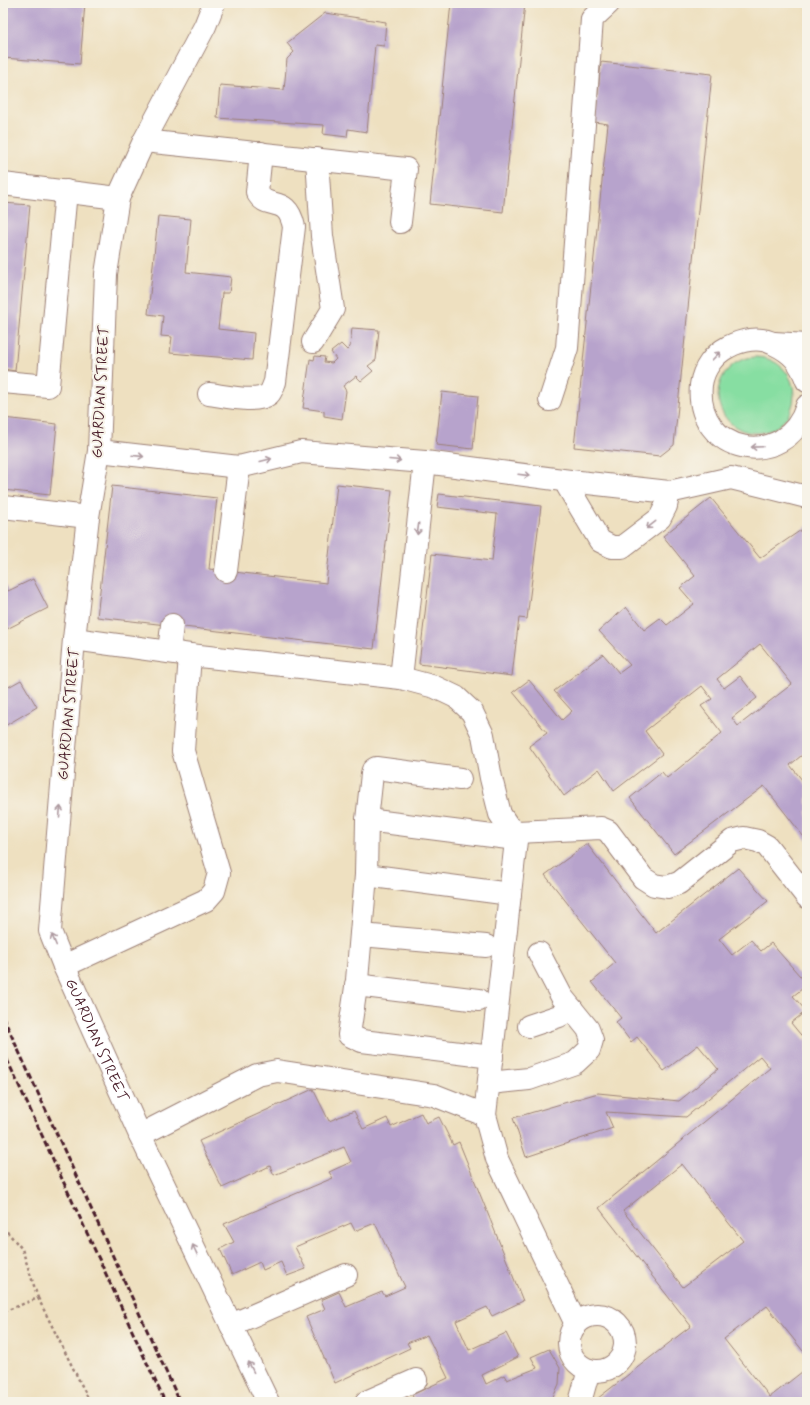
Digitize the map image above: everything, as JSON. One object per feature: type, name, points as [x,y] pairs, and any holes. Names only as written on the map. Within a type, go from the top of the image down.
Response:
[{"type":"street","name":"GUARDIAN STREET","points":[[214,3],[205,26],[144,141],[118,198],[106,274],[99,451],[88,517],[74,639],[50,931],[64,966],[140,1135],[268,1402]]},
{"type":"street","points":[[550,400],[567,348],[592,19],[608,3]]},
{"type":"street","points":[[144,141],[406,169],[400,222]]},
{"type":"street","points":[[209,394],[255,399],[263,398],[271,392],[275,382],[294,227],[291,216],[285,208],[274,203],[265,202],[259,197],[257,192],[261,153]]},
{"type":"street","points":[[313,342],[333,309],[322,236],[317,159]]},
{"type":"street","points":[[3,184],[118,198]]},
{"type":"street","points":[[3,382],[48,386],[66,192]]},
{"type":"street","points":[[806,413],[792,433],[778,443],[761,448],[743,447],[727,440],[713,429],[704,414],[700,396],[702,379],[710,363],[722,350],[738,342],[755,339],[807,345]]},
{"type":"street","points":[[772,342],[788,352],[801,365],[807,381]]},
{"type":"street","points":[[99,451],[239,467],[301,452],[425,462],[669,492],[730,478],[807,497]]},
{"type":"street","points":[[401,678],[430,499],[425,462]]},
{"type":"street","points":[[226,571],[239,467]]},
{"type":"street","points":[[570,481],[568,487],[600,541],[612,546],[622,547],[660,518],[666,506],[669,492]]},
{"type":"street","points":[[3,507],[88,517]]},
{"type":"street","points":[[169,652],[172,626]]},
{"type":"street","points":[[74,639],[190,655],[401,678],[435,687],[456,697],[472,712],[483,735],[491,778],[500,814],[517,836],[486,1115],[497,1159],[576,1324]]},
{"type":"street","points":[[64,966],[206,900],[214,891],[219,873],[183,751],[190,655]]},
{"type":"street","points":[[460,779],[376,768],[373,770],[367,820],[366,876],[361,935],[350,1035],[362,1041],[492,1057]]},
{"type":"street","points":[[367,820],[517,836],[601,828],[608,831],[643,878],[654,885],[667,886],[679,882],[732,841],[744,838],[758,841],[767,846],[807,897]]},
{"type":"street","points":[[366,876],[510,894]]},
{"type":"street","points":[[361,935],[486,946]]},
{"type":"street","points":[[489,1083],[529,1079],[575,1063],[589,1050],[592,1040],[588,1029],[562,998],[539,953]]},
{"type":"street","points":[[356,985],[479,1000]]},
{"type":"street","points":[[529,1026],[559,1016],[572,1009]]},
{"type":"street","points":[[140,1135],[256,1075],[277,1071],[434,1095],[486,1115]]},
{"type":"street","points":[[231,1325],[346,1274]]},
{"type":"street","points":[[592,1315],[601,1315],[618,1323],[626,1340],[623,1353],[615,1365],[598,1371],[589,1370],[580,1365],[574,1359],[570,1350],[569,1341],[571,1332],[576,1324],[584,1318],[592,1315]]},
{"type":"street","points":[[580,1402],[589,1370]]},
{"type":"street","points":[[366,1402],[416,1380]]},
{"type":"path","points":[[3,1227],[22,1249],[38,1298],[90,1402]]},
{"type":"path","points":[[3,1312],[38,1298]]},
{"type":"green space","points":[[756,357],[770,360],[783,368],[791,381],[794,395],[791,409],[783,422],[770,430],[756,433],[742,430],[729,422],[721,409],[718,395],[721,381],[729,368],[742,360]]},
{"type":"building","points":[[3,3],[85,3],[80,64],[3,58]]},
{"type":"building","points":[[451,3],[525,3],[503,212],[430,204]]},
{"type":"building","points":[[325,13],[386,22],[384,46],[375,45],[367,132],[348,129],[347,137],[323,134],[324,125],[217,118],[220,85],[284,90],[287,59],[294,52],[287,43]]},
{"type":"building","points":[[601,62],[712,74],[674,445],[660,456],[574,447],[608,124],[595,122]]},
{"type":"building","points":[[3,203],[30,205],[15,371],[3,369]]},
{"type":"building","points":[[158,216],[191,219],[186,272],[231,277],[229,293],[222,293],[218,329],[254,333],[252,360],[170,353],[172,337],[161,336],[163,316],[148,314]]},
{"type":"building","points":[[352,328],[379,330],[376,360],[368,366],[373,371],[361,381],[356,376],[343,386],[346,391],[342,419],[324,416],[324,411],[303,408],[310,359],[314,360],[315,356],[325,357],[324,362],[332,363],[336,359],[331,352],[341,344],[347,350],[350,347]]},
{"type":"building","points":[[442,392],[478,396],[473,449],[436,445]]},
{"type":"building","points":[[3,418],[57,424],[50,495],[3,490]]},
{"type":"building","points":[[337,484],[392,490],[374,649],[97,617],[112,486],[217,498],[209,569],[326,583]]},
{"type":"building","points":[[439,494],[541,506],[527,619],[519,618],[512,676],[419,664],[432,554],[492,561],[497,514],[437,507]]},
{"type":"building","points":[[711,498],[760,558],[807,526],[807,751],[790,765],[807,786],[807,841],[764,786],[674,854],[630,798],[662,772],[667,778],[722,733],[701,706],[712,699],[702,686],[645,731],[662,754],[614,791],[599,769],[564,796],[529,746],[547,733],[513,692],[529,680],[562,720],[572,711],[554,691],[603,654],[619,673],[630,665],[599,631],[626,607],[644,630],[660,618],[667,625],[694,604],[680,588],[695,576],[663,536]],"holes":[[[760,644],[792,684],[738,726],[732,718],[757,698],[740,676],[724,688],[717,679]]]},
{"type":"building","points":[[33,579],[48,608],[3,631],[3,580],[8,591]]},
{"type":"building","points":[[21,680],[37,707],[3,727],[3,690]]},
{"type":"building","points":[[587,844],[656,933],[738,868],[768,901],[719,939],[732,955],[751,940],[761,951],[771,943],[807,984],[793,996],[806,1011],[791,1023],[805,1040],[807,1038],[807,1356],[767,1306],[724,1339],[770,1397],[807,1368],[807,1402],[593,1402],[691,1326],[599,1208],[770,1068],[760,1056],[686,1117],[606,1112],[613,1128],[526,1157],[513,1118],[598,1093],[679,1101],[718,1069],[698,1045],[664,1071],[637,1037],[631,1042],[616,1022],[621,1018],[592,982],[615,963],[545,875]],"holes":[[[682,1164],[743,1241],[683,1287],[623,1211]]]},
{"type":"building","points":[[313,1089],[329,1121],[354,1111],[363,1129],[387,1118],[391,1127],[421,1113],[426,1123],[439,1117],[453,1145],[459,1142],[523,1301],[492,1316],[487,1307],[456,1321],[469,1350],[506,1333],[518,1357],[482,1375],[486,1384],[504,1375],[507,1380],[537,1368],[531,1357],[549,1349],[560,1368],[559,1384],[551,1402],[415,1402],[412,1395],[448,1378],[427,1335],[407,1343],[410,1348],[335,1383],[306,1317],[325,1309],[321,1300],[339,1292],[346,1307],[382,1292],[385,1296],[405,1287],[375,1223],[355,1231],[351,1223],[295,1247],[306,1269],[287,1276],[281,1262],[263,1270],[260,1262],[232,1275],[220,1249],[234,1242],[224,1224],[333,1178],[329,1172],[351,1162],[344,1147],[274,1175],[270,1166],[222,1188],[199,1141]]},
{"type":"railway","points":[[3,1017],[180,1402]]},
{"type":"railway","points":[[3,1051],[165,1402]]}]
